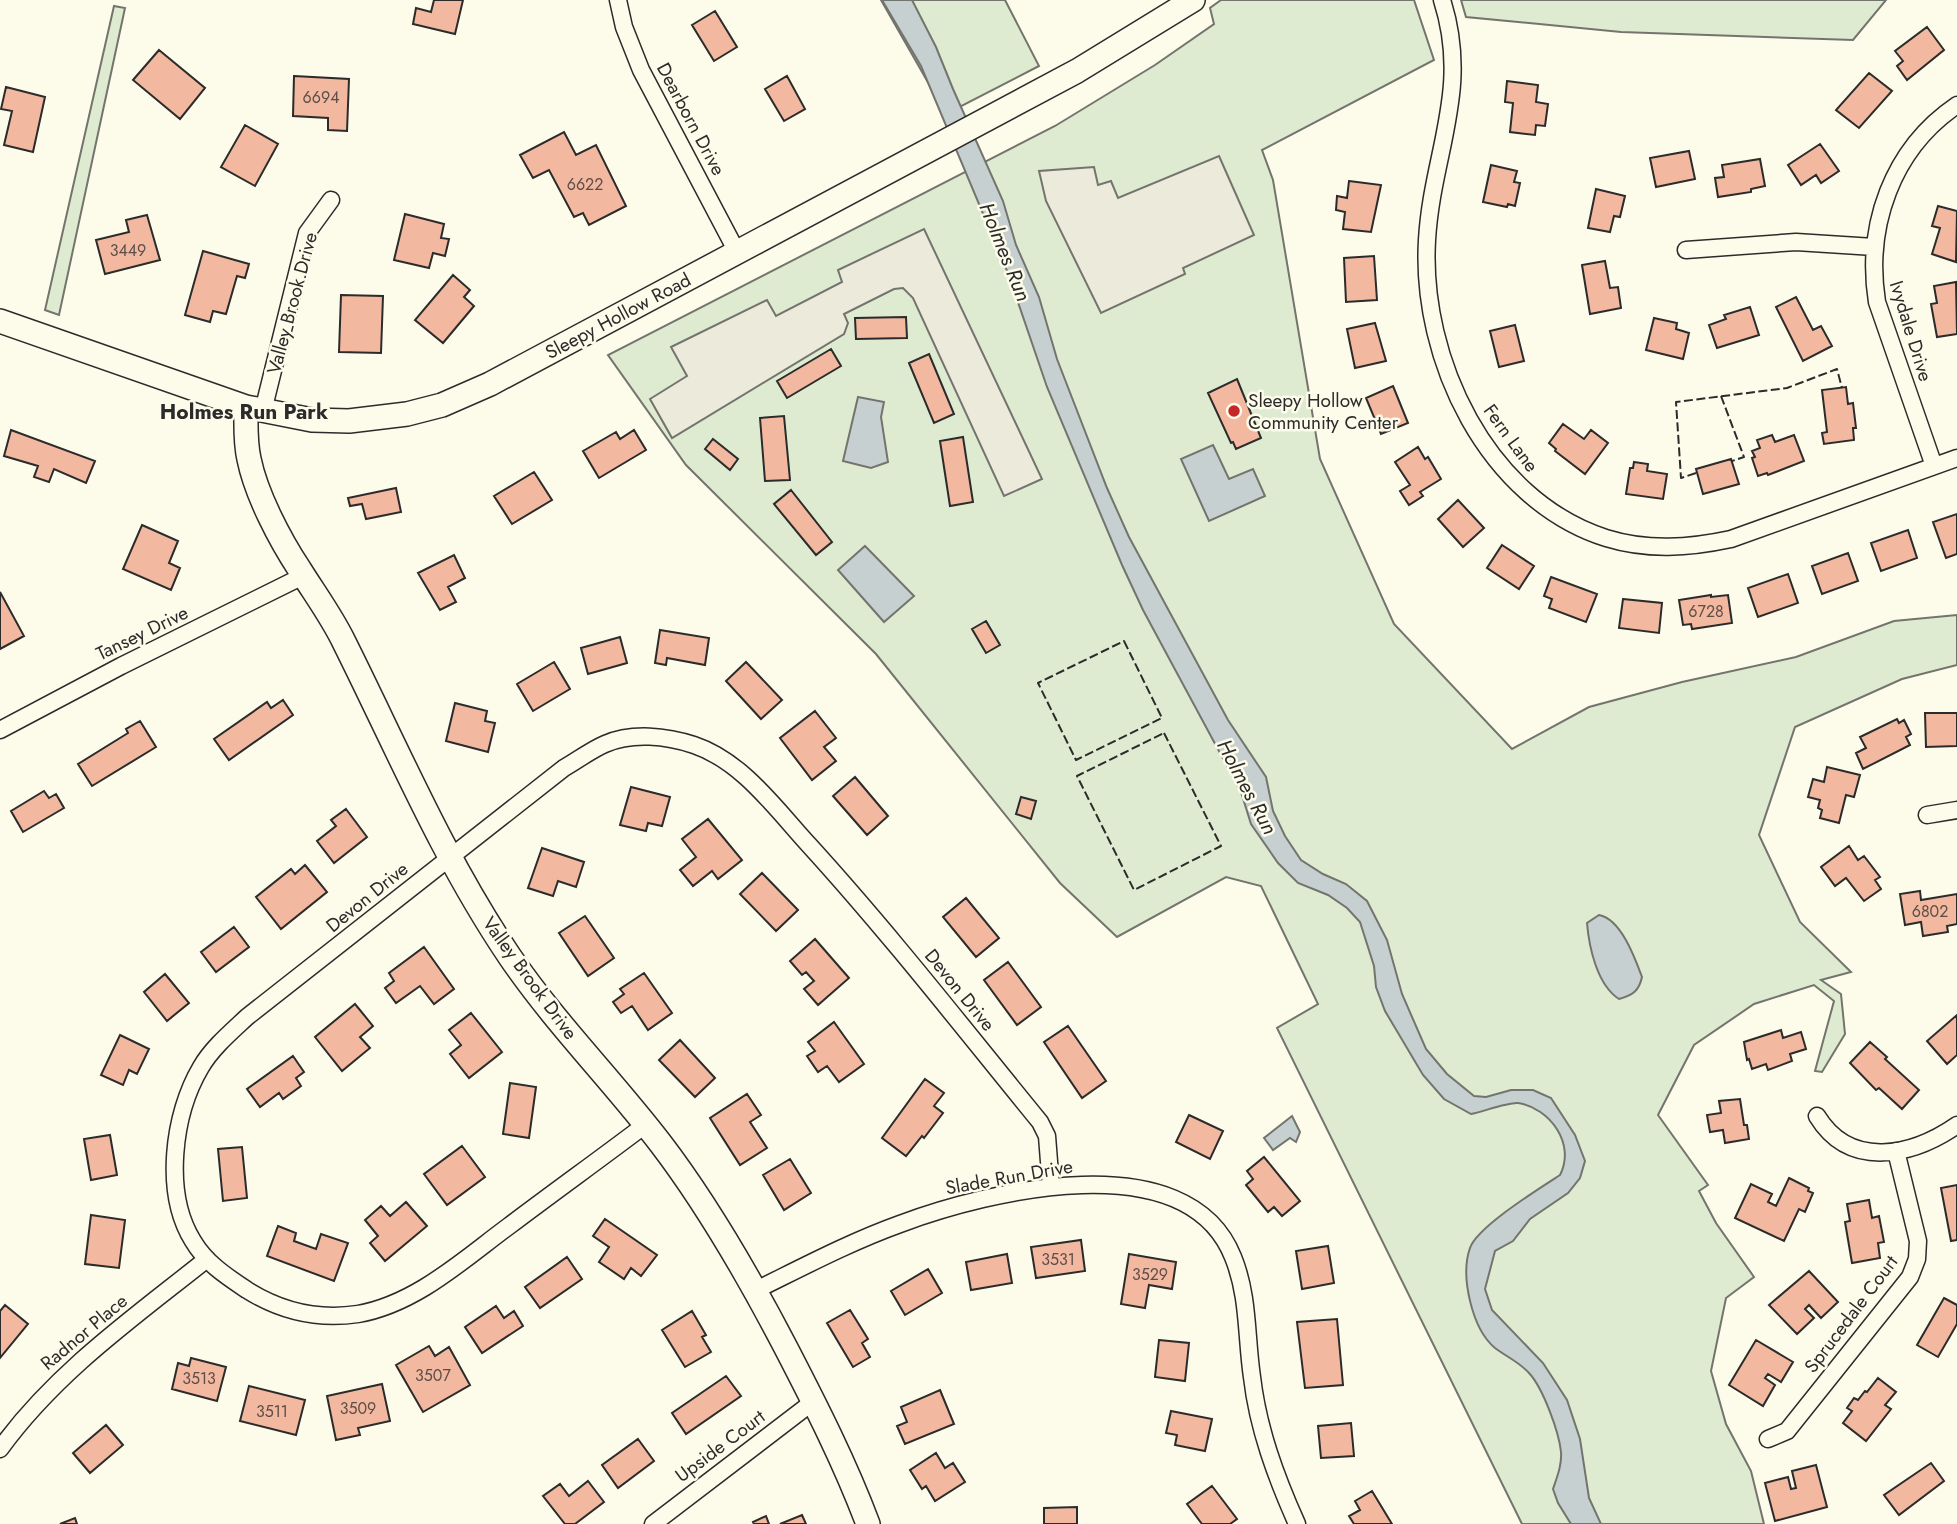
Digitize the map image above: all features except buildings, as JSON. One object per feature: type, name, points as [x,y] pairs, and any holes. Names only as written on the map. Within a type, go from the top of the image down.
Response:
[{"type":"main road","name":"Sleepy Hollow Road","points":[[0,321],[255,409],[312,420],[349,421],[407,414],[442,405],[490,384],[738,254],[1099,60],[1193,0]]},
{"type":"main road","name":"Valley Brook Drive","points":[[255,409],[246,433],[249,460],[275,526],[344,641],[449,858],[518,967],[645,1125],[706,1209],[756,1290],[814,1401],[868,1524]]},
{"type":"street","name":"Dearborn Drive","points":[[618,0],[624,27],[641,70],[738,254]]},
{"type":"street","name":"Fern Lane","points":[[1442,0],[1451,40],[1453,88],[1427,241],[1428,281],[1434,322],[1443,357],[1466,412],[1490,451],[1528,495],[1566,521],[1606,538],[1636,545],[1680,547],[1731,539],[1957,458]]},
{"type":"street","name":"Ivydale Drive","points":[[1934,466],[1877,302],[1873,274],[1874,247],[1882,205],[1892,180],[1924,133],[1957,105]]},
{"type":"street","name":"Valley Brook Drive","points":[[255,409],[307,233],[331,200]]},
{"type":"street","points":[[1686,250],[1796,242],[1874,247]]},
{"type":"street","name":"Tansey Drive","points":[[0,730],[121,666],[303,576]]},
{"type":"street","name":"Devon Drive","points":[[645,1125],[449,1270],[389,1305],[360,1313],[331,1317],[285,1309],[268,1303],[220,1273],[187,1230],[178,1199],[175,1167],[181,1112],[202,1065],[223,1039],[247,1017],[564,768],[607,744],[646,737],[692,744],[711,752],[742,774],[860,901],[1040,1122],[1047,1136],[1051,1187]]},
{"type":"street","points":[[1927,815],[1957,810]]},
{"type":"street","points":[[1817,1116],[1825,1129],[1849,1148],[1866,1152],[1896,1151],[1920,1145],[1957,1125]]},
{"type":"street","name":"Sprucedale Court","points":[[1768,1439],[1787,1431],[1910,1277],[1917,1259],[1918,1241],[1896,1151]]},
{"type":"street","name":"Slade Run Drive","points":[[756,1290],[840,1249],[929,1213],[977,1200],[1077,1185],[1115,1186],[1172,1197],[1192,1206],[1209,1220],[1232,1255],[1241,1280],[1259,1419],[1269,1454],[1297,1524]]},
{"type":"street","name":"Radnor Place","points":[[0,1449],[20,1422],[77,1364],[207,1259]]},
{"type":"street","name":"Upside Court","points":[[653,1524],[814,1401]]},
{"type":"green space","points":[[881,0],[1005,0],[1039,66],[946,114]]},
{"type":"green space","points":[[1221,0],[1414,0],[1434,60],[1262,150],[1273,180],[1320,459],[1394,624],[1512,749],[1589,707],[1682,682],[1796,657],[1894,621],[1957,615],[1957,665],[1902,679],[1795,727],[1759,835],[1800,922],[1851,972],[1821,980],[1841,994],[1845,1034],[1822,1072],[1815,1071],[1834,1001],[1814,985],[1754,1004],[1694,1045],[1658,1115],[1708,1185],[1699,1191],[1716,1223],[1754,1277],[1726,1298],[1711,1371],[1726,1424],[1751,1471],[1764,1524],[1522,1524],[1277,1028],[1318,1004],[1261,886],[1226,877],[1117,937],[1060,883],[876,654],[686,465],[608,355],[1055,126],[1155,65],[1214,24],[1210,8]]},
{"type":"green space","points":[[1461,0],[1886,0],[1853,40],[1621,32],[1466,17]]},
{"type":"green space","points":[[114,6],[125,8],[59,315],[45,310]]},
{"type":"shaded area","points":[[1219,156],[1254,235],[1183,268],[1185,274],[1101,313],[1046,201],[1039,171],[1094,167],[1098,185],[1111,181],[1118,198]]},
{"type":"shaded area","points":[[924,229],[1042,479],[1004,496],[913,298],[903,288],[894,289],[844,314],[848,323],[844,334],[672,438],[650,399],[687,376],[671,347],[767,300],[776,316],[842,282],[838,270]]},
{"type":"water","name":"Holmes Run","points":[[882,0],[912,0],[936,47],[1003,201],[1016,245],[1039,297],[1057,359],[1107,488],[1129,537],[1228,720],[1266,777],[1273,811],[1285,836],[1301,860],[1346,884],[1367,901],[1387,940],[1402,994],[1426,1049],[1447,1074],[1474,1096],[1486,1097],[1511,1090],[1533,1090],[1551,1098],[1575,1135],[1585,1161],[1580,1178],[1568,1193],[1530,1219],[1513,1241],[1495,1251],[1485,1289],[1492,1310],[1543,1363],[1567,1400],[1580,1439],[1589,1498],[1601,1524],[1571,1524],[1558,1503],[1553,1489],[1561,1452],[1557,1433],[1540,1389],[1529,1373],[1487,1339],[1474,1315],[1467,1287],[1467,1260],[1475,1239],[1510,1208],[1560,1175],[1565,1151],[1557,1129],[1550,1120],[1530,1106],[1514,1103],[1471,1114],[1444,1099],[1423,1075],[1385,1011],[1376,987],[1374,966],[1360,922],[1347,908],[1328,895],[1298,883],[1278,863],[1251,824],[1241,792],[1143,610],[1122,565],[1047,387],[1008,273],[921,66]]},
{"type":"water","points":[[858,397],[884,402],[881,417],[888,462],[871,468],[843,461]]},
{"type":"water","points":[[1213,445],[1229,479],[1253,469],[1265,496],[1209,521],[1181,459]]},
{"type":"water","points":[[865,546],[914,596],[884,622],[838,570]]},
{"type":"water","points":[[1599,915],[1607,918],[1620,931],[1642,977],[1635,992],[1619,999],[1605,985],[1592,954],[1587,923]]},
{"type":"water","points":[[1292,1116],[1300,1132],[1296,1142],[1290,1138],[1273,1150],[1264,1138]]},
{"type":"fence","points":[[1696,473],[1681,478],[1676,402],[1787,388],[1837,369],[1842,388]]},
{"type":"fence","points":[[1721,396],[1744,457],[1732,461]]},
{"type":"fence","points":[[1124,641],[1162,718],[1076,760],[1038,683],[1124,641]]},
{"type":"fence","points":[[1164,733],[1221,846],[1134,890],[1077,776],[1164,733]]},
{"type":"place","name":"Sleepy Hollow Community Center","points":[[1234,411]]},
{"type":"district","name":"Holmes Run Park","points":[[244,412]]}]
